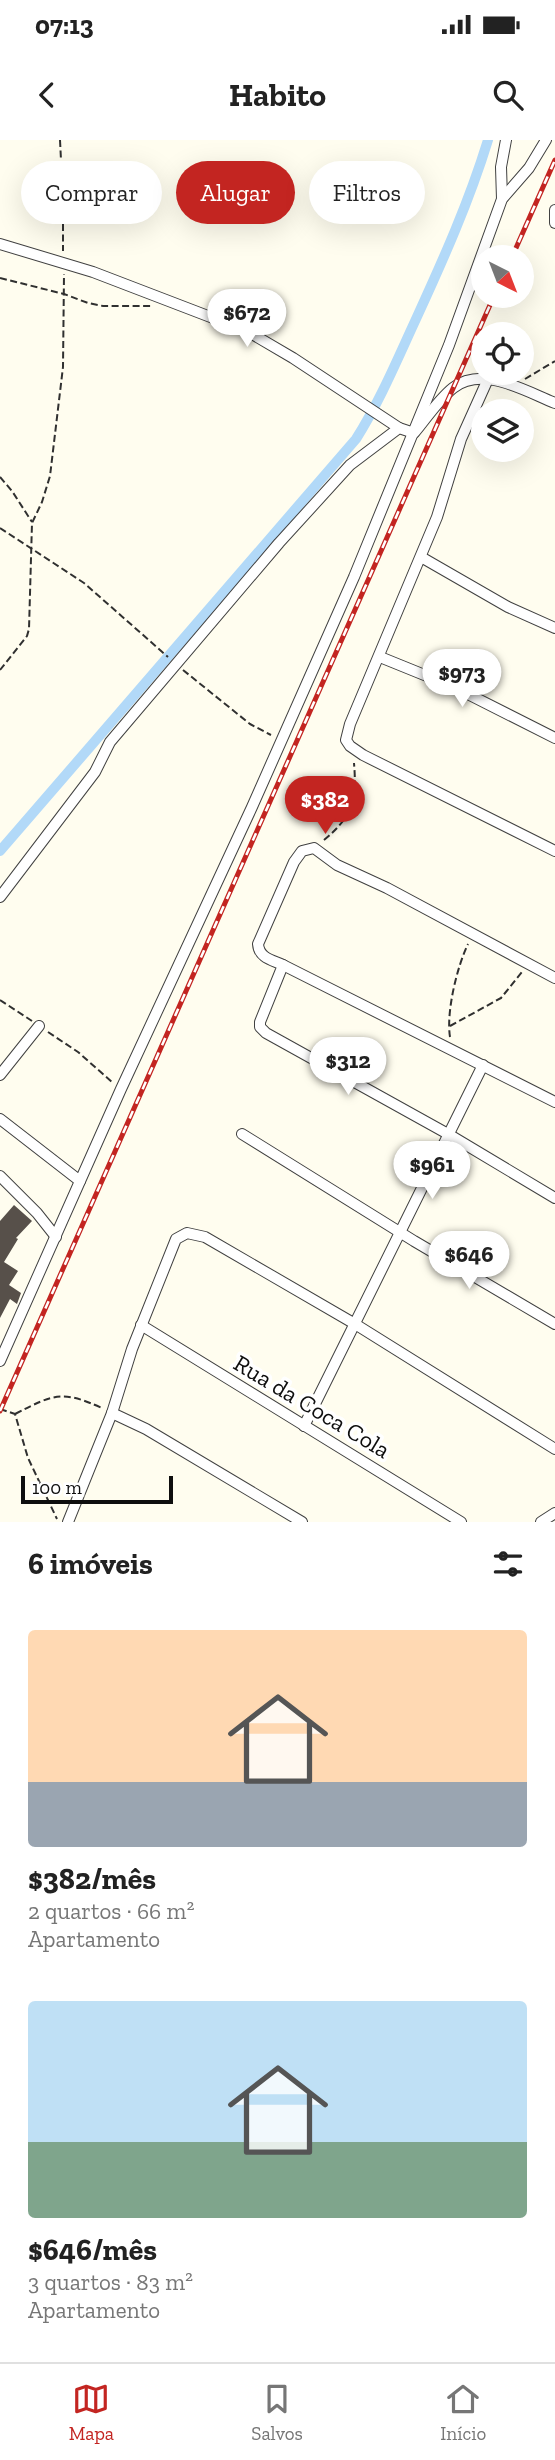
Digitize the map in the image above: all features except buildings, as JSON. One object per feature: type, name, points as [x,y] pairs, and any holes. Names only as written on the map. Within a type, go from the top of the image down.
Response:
[{"type":"street","points":[[0,1361],[121,1089],[282,741],[414,433],[502,199],[501,167],[506,140]]},
{"type":"street","points":[[502,199],[529,168],[546,140]]},
{"type":"street","points":[[555,210],[555,222]]},
{"type":"street","points":[[0,244],[128,285],[247,331],[399,428],[414,433]]},
{"type":"street","points":[[414,433],[453,388],[471,379]]},
{"type":"street","points":[[485,385],[461,439],[437,517],[346,740],[353,748],[555,851]]},
{"type":"street","points":[[509,385],[555,403]]},
{"type":"street","points":[[0,897],[95,772],[110,742],[176,664],[350,465],[399,428]]},
{"type":"street","points":[[421,557],[508,607],[555,628]]},
{"type":"street","points":[[380,657],[454,687],[555,738]]},
{"type":"street","points":[[555,978],[387,888],[341,867],[314,848],[302,851],[294,862],[258,944],[258,949],[264,956],[555,1102]]},
{"type":"street","points":[[283,965],[260,1022],[262,1030],[448,1134],[555,1198]]},
{"type":"street","points":[[0,1075],[38,1026]]},
{"type":"street","points":[[304,1426],[483,1065]]},
{"type":"street","points":[[0,1119],[80,1181]]},
{"type":"street","points":[[242,1134],[399,1232],[555,1324]]},
{"type":"street","points":[[0,1176],[37,1213],[56,1237]]},
{"type":"street","points":[[68,1522],[112,1413],[121,1378],[176,1239],[187,1233],[205,1237],[355,1324],[555,1449]]},
{"type":"street","name":"Rua da Coca Cola","points":[[141,1325],[461,1522]]},
{"type":"street","points":[[112,1413],[146,1429],[302,1522]]},
{"type":"street","points":[[541,1522],[555,1513]]},
{"type":"path","points":[[0,670],[27,636],[29,629],[32,523],[47,489],[63,367],[60,140]]},
{"type":"path","points":[[0,278],[103,306],[156,306]]},
{"type":"path","points":[[512,386],[555,361]]},
{"type":"path","points":[[0,477],[19,500],[32,523]]},
{"type":"path","points":[[0,528],[84,583],[176,664],[250,724],[282,741]]},
{"type":"path","points":[[314,848],[348,816],[356,796],[353,748]]},
{"type":"path","points":[[453,1049],[449,1027],[461,959],[473,933]]},
{"type":"path","points":[[449,1027],[501,999],[523,971],[525,961]]},
{"type":"path","points":[[0,1000],[61,1039],[121,1089]]},
{"type":"path","points":[[0,1409],[15,1414],[34,1404],[69,1395],[112,1413]]},
{"type":"path","points":[[15,1414],[28,1458],[58,1522]]},
{"type":"waterway","points":[[0,851],[356,439],[388,380],[436,275],[488,140]]},
{"type":"railway","points":[[517,245],[555,160]]},
{"type":"railway","points":[[0,1411],[489,308]]}]
